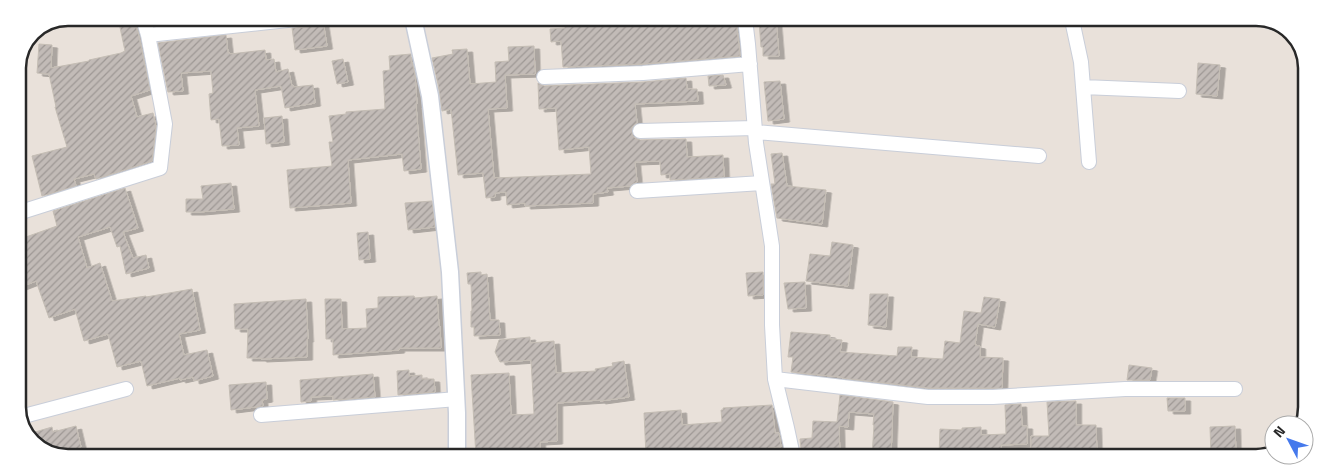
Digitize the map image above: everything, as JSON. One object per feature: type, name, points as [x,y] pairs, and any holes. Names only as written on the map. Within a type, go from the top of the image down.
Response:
[{"type":"street","points":[[26,210],[160,168],[165,124],[145,26]]},
{"type":"street","points":[[148,35],[232,26]]},
{"type":"street","points":[[415,26],[430,96],[450,272],[457,399],[456,449]]},
{"type":"street","points":[[746,26],[755,130],[772,246],[772,325],[775,379],[792,449]]},
{"type":"street","points":[[1073,26],[1081,62],[1089,162]]},
{"type":"street","points":[[544,77],[643,73],[750,64]]},
{"type":"street","points":[[1083,87],[1178,91]]},
{"type":"street","points":[[640,131],[755,130],[1039,156]]},
{"type":"street","points":[[637,191],[762,183]]},
{"type":"street","points":[[775,379],[928,397],[993,397],[1125,390],[1235,389]]},
{"type":"street","points":[[27,415],[126,389]]},
{"type":"street","points":[[261,415],[457,399]]},
{"type":"building","points":[[120,26],[136,26],[150,90],[131,96],[137,117],[153,113],[156,127],[152,161],[96,179],[94,174],[74,179],[76,186],[42,196],[32,156],[67,147],[55,107],[49,74],[37,73],[39,44],[52,45],[51,68],[89,61],[125,51]]},
{"type":"building","points":[[324,26],[327,46],[295,50],[292,28]]},
{"type":"building","points":[[565,26],[737,26],[740,56],[642,64],[563,67],[561,41],[551,42],[550,29],[565,28]]},
{"type":"building","points":[[759,26],[777,26],[779,56],[763,56],[763,47],[761,47]]},
{"type":"building","points":[[226,35],[228,53],[265,50],[266,60],[274,59],[276,72],[288,69],[292,86],[313,85],[315,103],[285,108],[281,86],[255,90],[259,126],[237,128],[239,145],[222,146],[219,119],[211,120],[209,94],[213,93],[211,71],[181,73],[183,91],[168,92],[158,43]]},
{"type":"building","points":[[534,46],[535,74],[505,75],[507,108],[488,109],[494,178],[591,174],[589,147],[559,150],[556,108],[539,109],[538,83],[544,86],[644,82],[686,78],[687,89],[697,89],[698,101],[635,104],[637,123],[632,127],[632,135],[640,140],[686,139],[687,157],[723,155],[724,177],[670,180],[670,174],[661,175],[660,161],[635,162],[637,182],[630,186],[607,188],[608,192],[593,194],[593,203],[525,206],[525,203],[507,205],[506,192],[495,193],[495,197],[486,198],[483,173],[458,175],[451,109],[442,111],[432,58],[453,54],[452,50],[467,49],[470,84],[496,82],[495,62],[509,61],[508,47]]},
{"type":"building","points":[[411,54],[411,63],[415,75],[421,169],[404,171],[402,154],[348,160],[351,203],[290,208],[287,170],[332,166],[329,142],[333,142],[329,116],[346,114],[346,112],[385,109],[383,71],[390,70],[389,56]]},
{"type":"building","points":[[343,59],[348,82],[337,84],[332,61]]},
{"type":"building","points":[[1198,63],[1220,65],[1217,96],[1196,94]]},
{"type":"building","points":[[723,75],[726,85],[709,86],[708,76]]},
{"type":"building","points":[[780,81],[784,119],[768,121],[764,82]]},
{"type":"building","points":[[282,116],[284,142],[266,144],[264,118]]},
{"type":"building","points":[[782,153],[787,186],[826,190],[822,224],[777,218],[771,184],[775,184],[771,154]]},
{"type":"building","points":[[231,183],[234,209],[186,212],[186,199],[203,199],[201,186]]},
{"type":"building","points":[[125,188],[138,228],[123,232],[133,258],[146,255],[149,268],[126,274],[120,246],[117,247],[110,227],[78,237],[87,268],[100,263],[112,301],[192,289],[200,330],[179,334],[184,355],[207,350],[213,376],[194,381],[193,377],[180,380],[180,378],[147,386],[141,361],[117,367],[108,334],[84,341],[75,309],[49,318],[36,281],[26,285],[26,237],[57,226],[53,211]]},
{"type":"building","points":[[432,201],[435,227],[408,230],[405,203]]},
{"type":"building","points":[[368,232],[370,259],[359,260],[357,233]]},
{"type":"building","points":[[832,242],[853,245],[848,286],[806,281],[810,254],[830,256]]},
{"type":"building","points":[[481,272],[481,275],[487,274],[490,320],[499,320],[500,335],[474,336],[474,327],[471,327],[471,284],[468,284],[467,273]]},
{"type":"building","points":[[763,272],[763,295],[748,296],[746,273]]},
{"type":"building","points":[[805,282],[806,308],[788,309],[784,283]]},
{"type":"building","points":[[870,294],[888,294],[886,327],[868,325]]},
{"type":"building","points":[[414,296],[415,298],[437,296],[441,348],[399,348],[399,350],[333,355],[333,339],[326,339],[325,299],[341,299],[342,329],[367,328],[366,309],[378,308],[378,297]]},
{"type":"building","points":[[984,297],[1000,299],[995,327],[978,324],[975,345],[980,346],[980,357],[1003,358],[1002,388],[929,388],[791,372],[793,357],[788,357],[791,332],[830,335],[830,339],[842,340],[840,352],[897,356],[898,347],[912,347],[911,357],[943,359],[945,341],[960,343],[964,311],[981,313]]},
{"type":"building","points":[[306,299],[307,357],[247,358],[248,329],[235,329],[234,304]]},
{"type":"building","points":[[530,337],[530,343],[554,341],[556,373],[596,371],[595,369],[613,366],[612,363],[624,361],[629,397],[600,401],[557,403],[557,441],[540,442],[540,449],[476,449],[471,375],[509,373],[511,415],[534,414],[531,360],[500,362],[495,352],[499,340]]},
{"type":"building","points":[[1129,365],[1152,368],[1150,380],[1127,380]]},
{"type":"building","points":[[409,370],[409,376],[422,375],[422,379],[434,379],[435,392],[398,395],[397,371]]},
{"type":"building","points":[[373,374],[375,397],[333,400],[333,396],[311,397],[311,401],[301,402],[300,380]]},
{"type":"building","points":[[266,382],[267,399],[262,400],[263,406],[231,410],[229,385]]},
{"type":"building","points":[[840,395],[893,402],[891,449],[872,449],[874,414],[849,412],[848,427],[839,426],[840,449],[801,449],[800,439],[812,438],[813,421],[837,422]]},
{"type":"building","points":[[1167,398],[1185,398],[1185,411],[1168,411]]},
{"type":"building","points":[[1076,401],[1076,425],[1096,425],[1097,449],[1031,449],[1031,436],[1049,436],[1047,402]]},
{"type":"building","points":[[1021,404],[1022,426],[1027,426],[1027,444],[1001,445],[1001,449],[939,449],[940,429],[962,430],[962,428],[981,427],[981,435],[1006,434],[1005,405]]},
{"type":"building","points":[[772,405],[775,433],[779,433],[781,447],[768,449],[646,449],[644,413],[681,410],[682,425],[722,422],[721,410],[723,408]]},
{"type":"building","points":[[76,426],[81,447],[68,449],[55,447],[45,442],[35,432],[52,427],[53,432]]},
{"type":"building","points":[[1235,426],[1236,449],[1211,449],[1210,427]]}]
